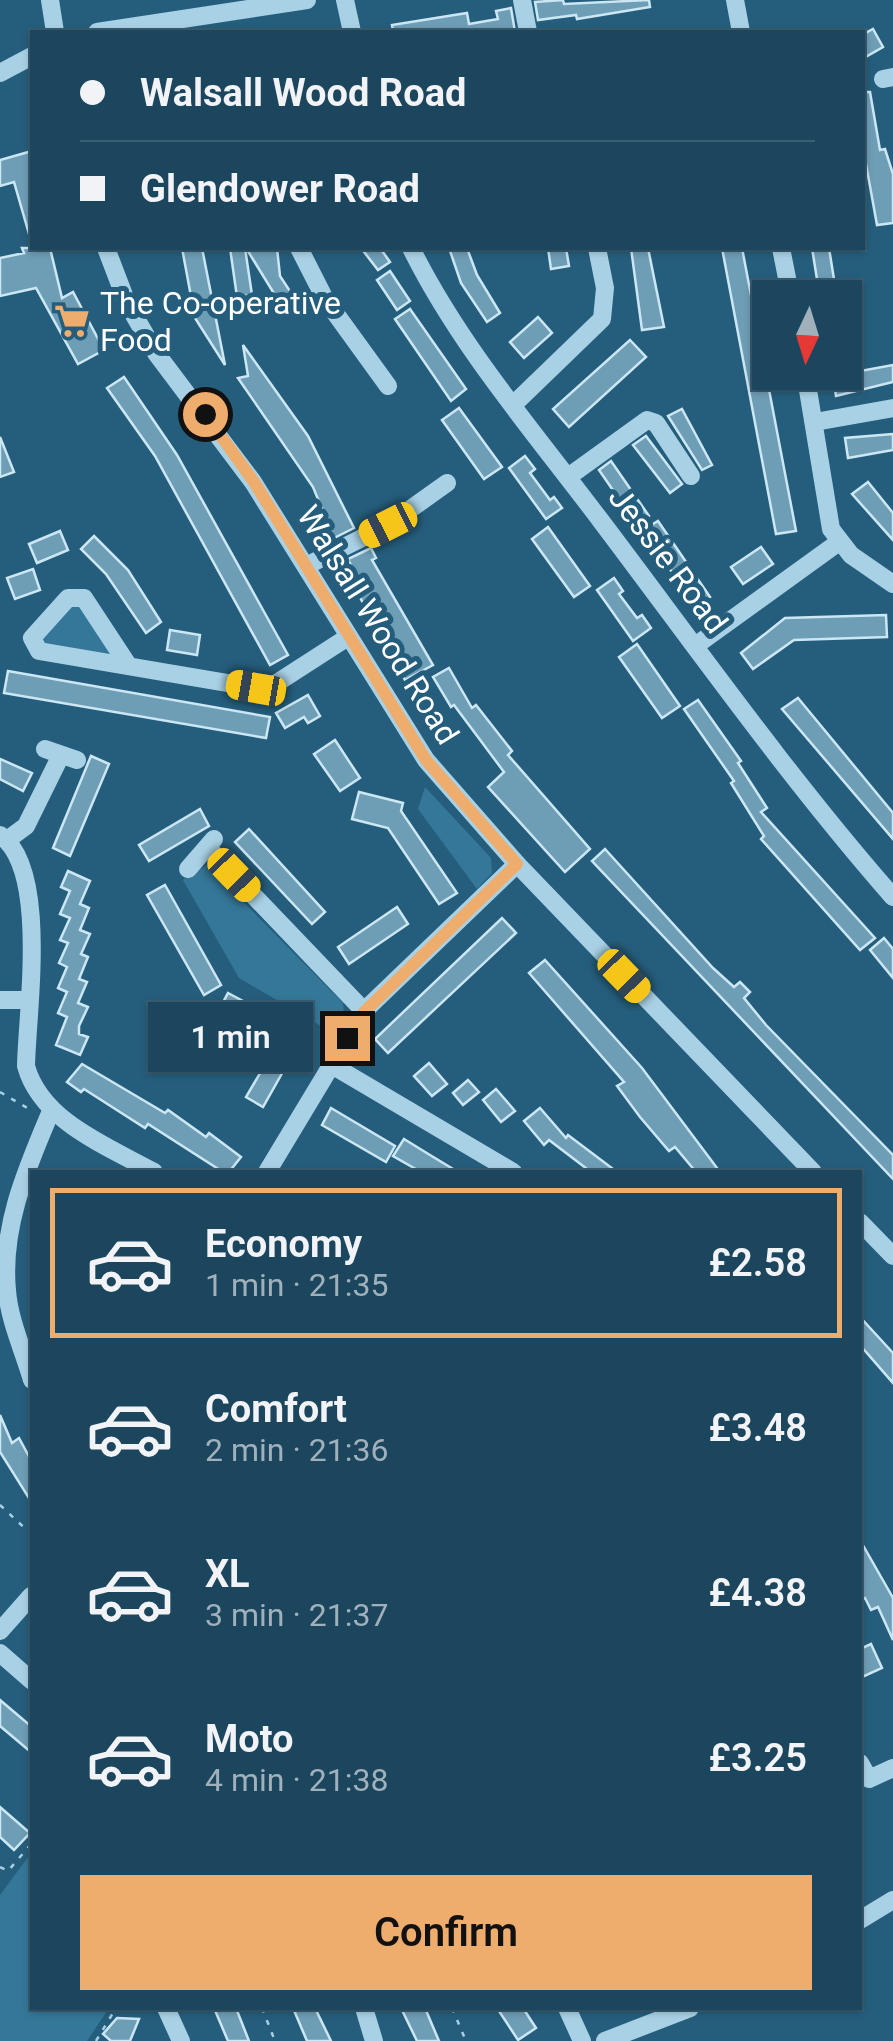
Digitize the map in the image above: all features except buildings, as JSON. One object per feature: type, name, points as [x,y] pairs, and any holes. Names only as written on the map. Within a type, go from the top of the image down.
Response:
[{"type":"street","points":[[50,0],[55,30]]},
{"type":"street","points":[[110,30],[307,0]]},
{"type":"street","points":[[345,0],[352,30]]},
{"type":"street","points":[[522,0],[528,30]]},
{"type":"street","points":[[734,0],[741,30]]},
{"type":"street","points":[[0,73],[30,57]]},
{"type":"street","name":"Walsall Wood Road","points":[[107,250],[128,304],[156,353],[254,482],[426,760],[517,864],[811,1170]]},
{"type":"street","points":[[299,250],[325,299],[388,386]]},
{"type":"street","name":"Jessie Road","points":[[413,250],[431,288],[513,405],[806,798],[893,898]]},
{"type":"street","points":[[513,405],[602,319],[605,288],[597,250]]},
{"type":"street","points":[[782,250],[788,280]]},
{"type":"street","points":[[808,390],[831,529],[850,555],[893,584]]},
{"type":"street","points":[[814,422],[893,408]]},
{"type":"street","points":[[568,477],[647,420],[656,423],[690,476]]},
{"type":"street","points":[[306,566],[388,525],[448,483]]},
{"type":"street","points":[[695,646],[839,542]]},
{"type":"street","points":[[128,665],[84,598],[68,598],[32,638],[39,651],[265,688],[348,638]]},
{"type":"street","points":[[61,755],[26,826],[4,838],[26,876],[31,916],[26,1066],[32,1087],[50,1115],[150,1170]]},
{"type":"street","points":[[188,869],[211,844],[364,1012]]},
{"type":"street","points":[[268,1170],[364,1012],[517,864]]},
{"type":"street","points":[[0,1000],[28,1000]]},
{"type":"street","points":[[330,1064],[509,1170]]},
{"type":"street","points":[[30,1373],[6,1290],[11,1223],[21,1179],[50,1115]]},
{"type":"street","points":[[862,1224],[893,1256]]},
{"type":"street","points":[[0,1631],[30,1596]]},
{"type":"street","points":[[0,1653],[30,1679]]},
{"type":"street","points":[[862,1767],[869,1779],[893,1768]]},
{"type":"street","points":[[862,1919],[893,1900]]},
{"type":"street","points":[[167,2010],[181,2041]]},
{"type":"street","points":[[365,2010],[374,2041]]},
{"type":"street","points":[[568,2010],[582,2041]]},
{"type":"street","points":[[605,2041],[685,2010]]},
{"type":"path","points":[[0,1092],[50,1115]]},
{"type":"path","points":[[0,1505],[30,1533]]},
{"type":"path","points":[[0,1867],[8,1871],[30,1844]]},
{"type":"path","points":[[96,2041],[115,2010]]},
{"type":"path","points":[[263,2010],[275,2041]]},
{"type":"path","points":[[453,2010],[466,2041]]},
{"type":"shaded area","points":[[68,607],[83,607],[113,651],[111,657],[42,646],[41,639]]},
{"type":"shaded area","points":[[425,787],[491,858],[492,873],[477,889],[418,809]]},
{"type":"shaded area","points":[[207,865],[343,1003],[344,1015],[333,1033],[239,978],[183,880]]},
{"type":"shaded area","points":[[30,1855],[30,2010],[108,2010],[87,2041],[0,2041],[0,1895]]},
{"type":"place","name":"The Co-operative Food","points":[[72,321]]},
{"type":"route","points":[[205,414],[254,482],[396,717],[450,790],[517,864],[364,1012],[347,1038]]}]
